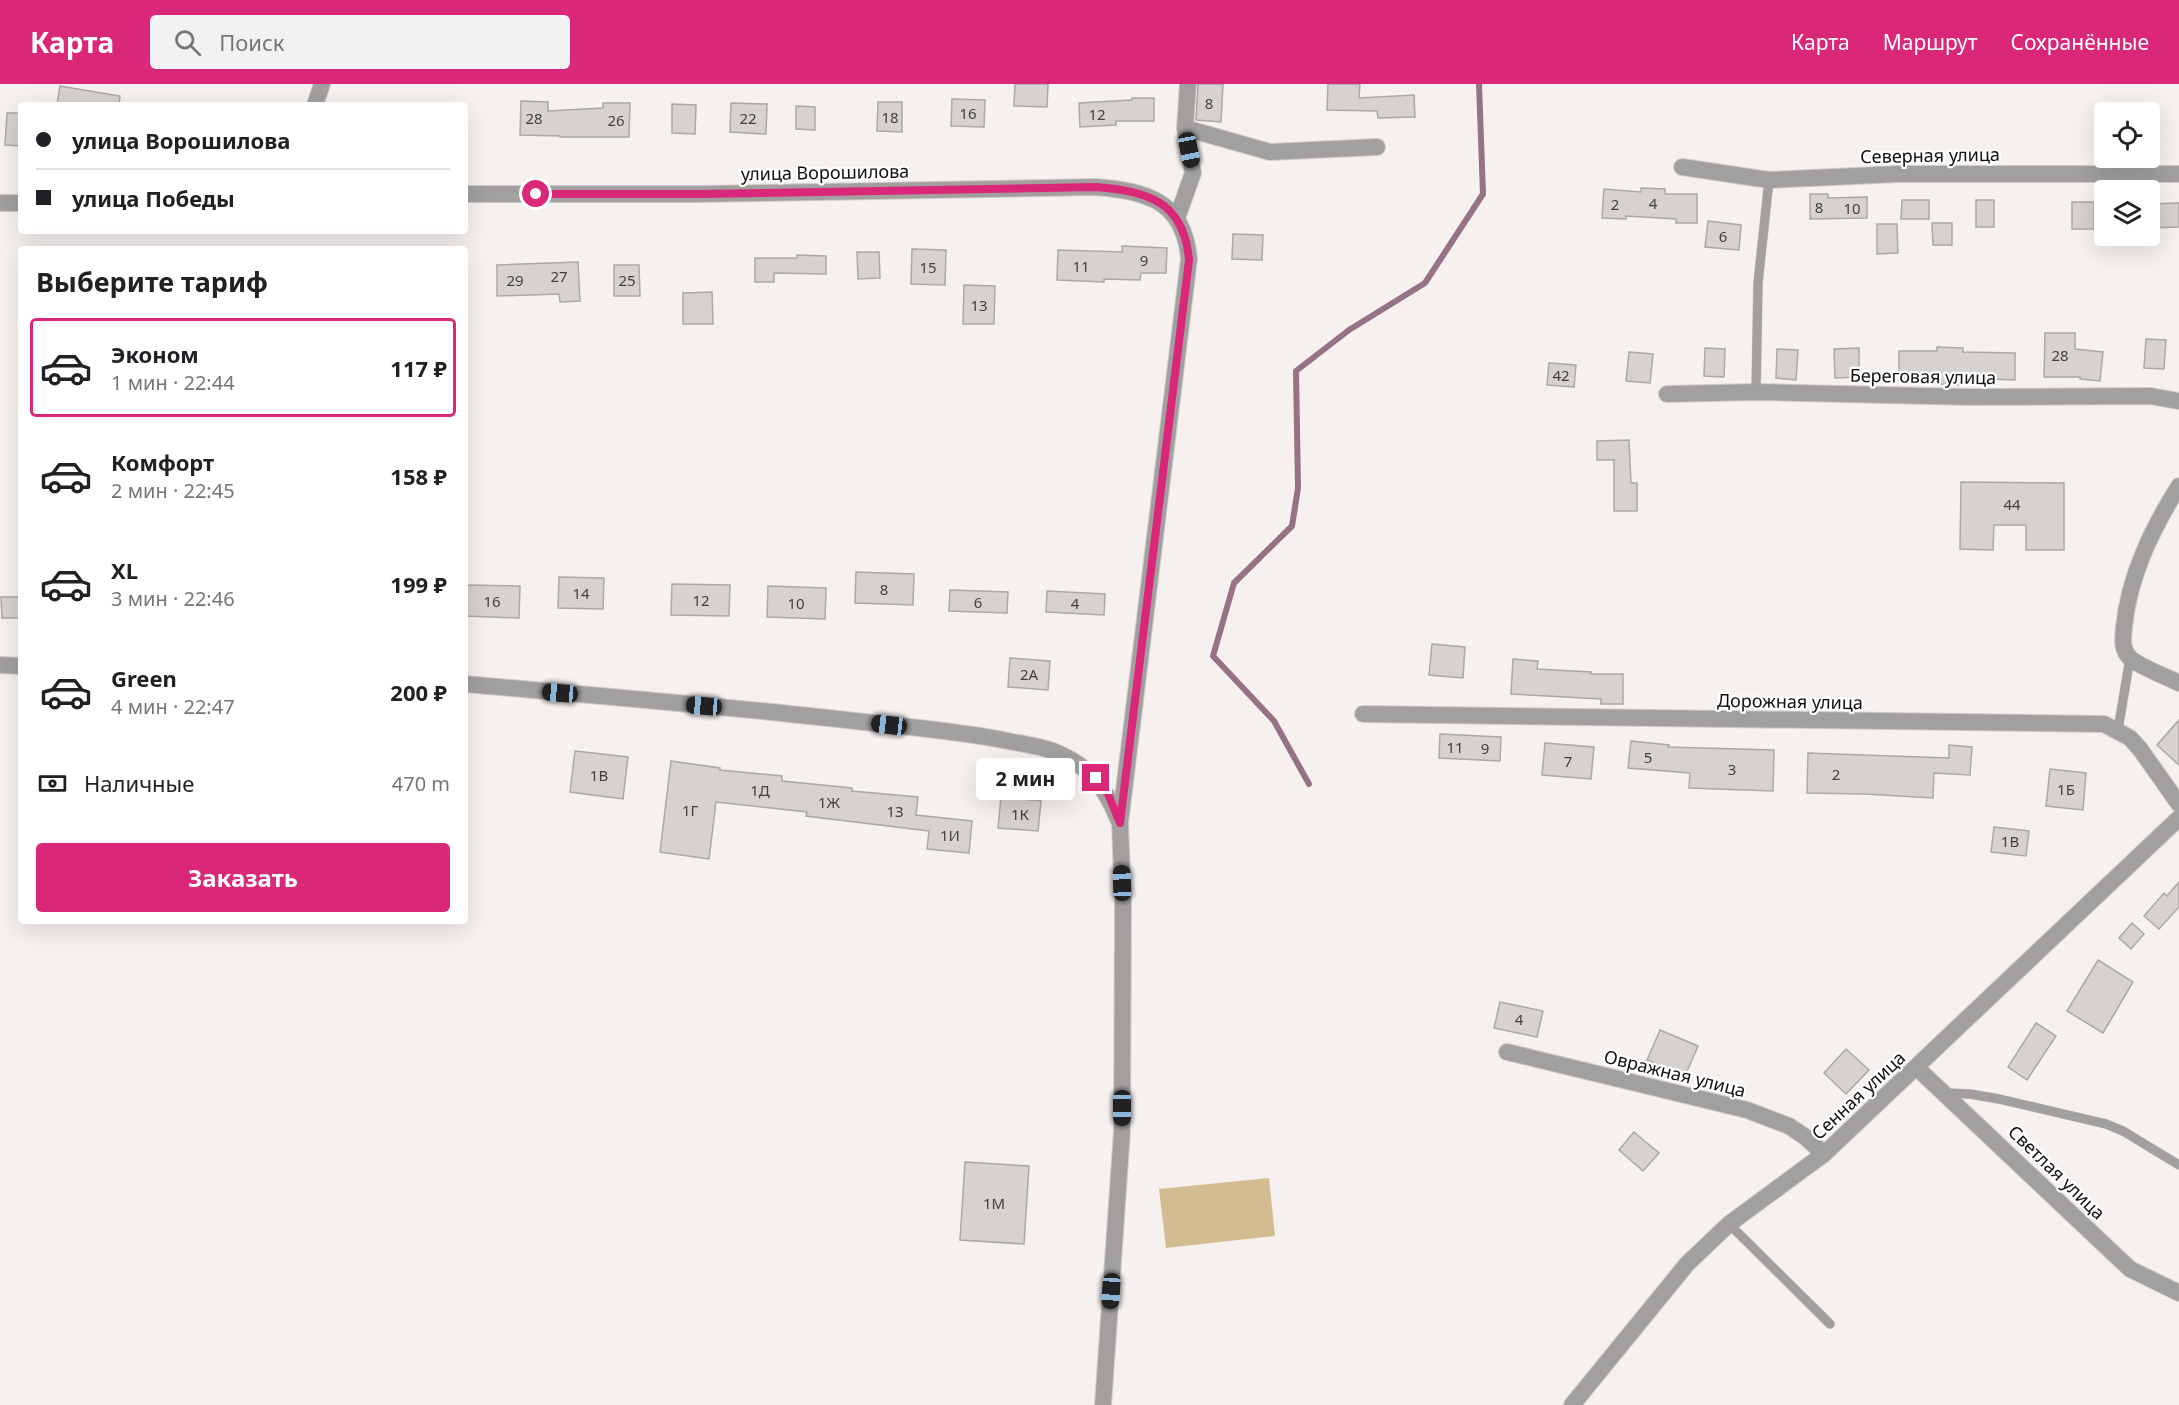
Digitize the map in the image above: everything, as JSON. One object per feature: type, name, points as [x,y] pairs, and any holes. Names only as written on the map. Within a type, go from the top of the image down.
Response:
[{"type":"street","points":[[316,102],[322,84]]},
{"type":"street","points":[[1103,1405],[1122,1131],[1123,903],[1120,823],[1189,260],[1184,230],[1177,218],[1194,173],[1185,128],[1188,84]]},
{"type":"street","points":[[1185,128],[1270,152],[1377,147]]},
{"type":"street","name":"Северная улица","points":[[1682,167],[1769,180],[1899,174],[2179,174]]},
{"type":"street","name":"улица Ворошилова","points":[[468,194],[701,194],[1096,187],[1139,193],[1166,207],[1177,218]]},
{"type":"street","points":[[0,203],[18,203]]},
{"type":"street","name":"Береговая улица","points":[[1667,394],[1756,392],[1970,397],[2150,396],[2179,401]]},
{"type":"street","points":[[2179,486],[2145,550],[2131,584],[2123,640],[2130,658],[2179,683]]},
{"type":"street","points":[[0,665],[18,666]]},
{"type":"street","points":[[468,684],[810,716],[980,735],[1025,744],[1052,751],[1077,763],[1096,778],[1108,794],[1120,823]]},
{"type":"street","name":"Дорожная улица","points":[[1363,714],[2104,724],[2130,738],[2179,804]]},
{"type":"street","name":"Сенная улица","points":[[1572,1405],[1687,1264],[1729,1224],[1824,1154],[2179,818]]},
{"type":"street","name":"Овражная улица","points":[[1507,1052],[1747,1110],[1789,1126],[1824,1154]]},
{"type":"street","name":"Светлая улица","points":[[1917,1068],[2130,1269],[2179,1293]]},
{"type":"lane","points":[[1756,392],[1758,283],[1769,180]]},
{"type":"lane","points":[[2118,730],[2130,658]]},
{"type":"lane","points":[[1946,1093],[2000,1099],[2106,1124],[2123,1131],[2179,1165]]},
{"type":"lane","points":[[1729,1224],[1830,1324]]},
{"type":"shaded area","points":[[1269,1178],[1275,1236],[1166,1248],[1159,1189]]},
{"type":"building","points":[[1015,84],[1048,84],[1047,107],[1014,106]]},
{"type":"building","points":[[1198,84],[1223,84],[1221,122],[1196,120]]},
{"type":"building","points":[[1328,84],[1360,84],[1359,98],[1414,95],[1415,117],[1378,118],[1377,111],[1327,110]]},
{"type":"building","points":[[60,86],[120,96],[119,102],[57,102]]},
{"type":"building","points":[[1132,98],[1154,98],[1154,121],[1116,121],[1116,125],[1080,127],[1079,103],[1132,100]]},
{"type":"building","points":[[952,99],[985,100],[984,127],[951,126]]},
{"type":"building","points":[[521,101],[548,102],[548,111],[603,108],[603,103],[630,103],[629,137],[520,135]]},
{"type":"building","points":[[878,102],[902,102],[902,132],[877,131]]},
{"type":"building","points":[[731,103],[767,104],[766,134],[730,132]]},
{"type":"building","points":[[672,104],[696,105],[695,134],[672,133]]},
{"type":"building","points":[[796,106],[815,107],[815,130],[796,129]]},
{"type":"building","points":[[7,113],[18,113],[18,146],[5,145]]},
{"type":"building","points":[[1641,188],[1665,189],[1665,194],[1697,194],[1697,223],[1676,223],[1676,219],[1626,216],[1626,219],[1602,218],[1604,189],[1641,192]]},
{"type":"building","points":[[1810,194],[1828,194],[1828,198],[1867,197],[1867,218],[1810,219]]},
{"type":"building","points":[[1902,200],[1929,200],[1929,219],[1901,219]]},
{"type":"building","points":[[1976,200],[1994,200],[1994,227],[1976,227]]},
{"type":"building","points":[[2072,202],[2094,202],[2094,229],[2072,229]]},
{"type":"building","points":[[2179,203],[2179,227],[2160,228],[2160,204]]},
{"type":"building","points":[[1708,221],[1741,225],[1739,250],[1705,247]]},
{"type":"building","points":[[1932,223],[1952,223],[1952,245],[1933,245]]},
{"type":"building","points":[[1877,224],[1897,224],[1898,253],[1877,254]]},
{"type":"building","points":[[1233,234],[1263,235],[1262,260],[1232,259]]},
{"type":"building","points":[[1122,246],[1167,248],[1166,273],[1141,273],[1140,280],[1104,279],[1104,282],[1057,280],[1058,250],[1122,252]]},
{"type":"building","points":[[912,249],[946,250],[945,285],[911,284]]},
{"type":"building","points":[[857,252],[879,252],[880,278],[858,279]]},
{"type":"building","points":[[797,255],[826,256],[826,274],[774,273],[774,282],[755,282],[755,258],[797,258]]},
{"type":"building","points":[[578,262],[580,301],[560,302],[559,294],[497,296],[497,265]]},
{"type":"building","points":[[614,265],[639,265],[640,296],[614,296]]},
{"type":"building","points":[[964,285],[995,286],[994,324],[963,324]]},
{"type":"building","points":[[712,292],[713,324],[683,324],[683,293]]},
{"type":"building","points":[[2045,333],[2075,333],[2075,349],[2103,352],[2100,381],[2080,379],[2080,377],[2044,377]]},
{"type":"building","points":[[2146,339],[2166,340],[2164,369],[2144,368]]},
{"type":"building","points":[[1937,347],[1963,348],[1963,352],[2015,353],[2015,380],[1961,378],[1961,385],[1936,384],[1936,380],[1899,380],[1899,351],[1937,351]]},
{"type":"building","points":[[1705,348],[1725,349],[1724,377],[1704,376]]},
{"type":"building","points":[[1859,348],[1859,377],[1835,378],[1834,349]]},
{"type":"building","points":[[1777,349],[1798,350],[1796,380],[1776,378]]},
{"type":"building","points":[[1629,352],[1653,354],[1650,383],[1626,381]]},
{"type":"building","points":[[1549,363],[1576,365],[1574,387],[1547,385]]},
{"type":"building","points":[[1629,440],[1631,483],[1637,483],[1637,511],[1614,511],[1614,460],[1597,460],[1597,441]]},
{"type":"building","points":[[1961,482],[2064,483],[2064,550],[2026,550],[2026,525],[1994,525],[1993,550],[1960,549]]},
{"type":"building","points":[[856,572],[914,574],[913,605],[855,603]]},
{"type":"building","points":[[559,577],[604,578],[603,609],[558,608]]},
{"type":"building","points":[[672,584],[730,585],[729,616],[671,615]]},
{"type":"building","points":[[468,585],[520,586],[519,618],[468,616]]},
{"type":"building","points":[[768,586],[826,588],[825,619],[767,617]]},
{"type":"building","points":[[950,590],[1008,592],[1007,613],[949,611]]},
{"type":"building","points":[[1047,591],[1105,594],[1104,615],[1046,612]]},
{"type":"building","points":[[1,597],[18,597],[18,618],[2,618]]},
{"type":"building","points":[[1432,644],[1465,647],[1463,678],[1429,675]]},
{"type":"building","points":[[1010,658],[1050,661],[1048,690],[1008,687]]},
{"type":"building","points":[[1513,659],[1538,661],[1537,669],[1591,672],[1591,674],[1623,674],[1623,704],[1601,704],[1601,699],[1511,694]]},
{"type":"building","points":[[2179,720],[2179,765],[2157,745]]},
{"type":"building","points":[[1440,734],[1501,737],[1500,761],[1439,758]]},
{"type":"building","points":[[1631,741],[1669,745],[1668,747],[1774,750],[1773,791],[1689,788],[1690,773],[1628,768]]},
{"type":"building","points":[[1545,743],[1594,747],[1591,779],[1542,775]]},
{"type":"building","points":[[1949,745],[1972,747],[1970,775],[1934,773],[1933,798],[1807,793],[1808,753],[1949,758]]},
{"type":"building","points":[[575,751],[628,757],[623,799],[570,792]]},
{"type":"building","points":[[671,761],[720,768],[720,770],[782,776],[782,781],[918,797],[916,815],[972,821],[969,853],[927,849],[929,831],[806,816],[807,812],[716,802],[709,859],[660,852]]},
{"type":"building","points":[[2050,769],[2086,773],[2083,810],[2046,806]]},
{"type":"building","points":[[1001,797],[1041,801],[1038,831],[998,828]]},
{"type":"building","points":[[1994,827],[2029,831],[2026,856],[1991,852]]},
{"type":"building","points":[[2179,882],[2179,907],[2159,929],[2144,916],[2164,893],[2167,896]]},
{"type":"building","points":[[2132,923],[2144,934],[2131,949],[2119,938]]},
{"type":"building","points":[[2098,960],[2133,982],[2103,1033],[2067,1011]]},
{"type":"building","points":[[1500,1002],[1543,1011],[1537,1037],[1494,1028]]},
{"type":"building","points":[[2036,1023],[2056,1036],[2027,1080],[2008,1067]]},
{"type":"building","points":[[1660,1030],[1698,1046],[1685,1076],[1647,1060]]},
{"type":"building","points":[[1846,1049],[1869,1070],[1846,1094],[1824,1073]]},
{"type":"building","points":[[1634,1132],[1659,1153],[1643,1171],[1619,1150]]},
{"type":"building","points":[[965,1162],[1029,1166],[1024,1244],[960,1240]]},
{"type":"waterway","points":[[1309,784],[1274,721],[1213,656],[1234,583],[1292,526],[1298,488],[1296,371],[1349,330],[1425,283],[1483,194],[1479,84]]},
{"type":"route","points":[[536,194],[701,194],[1096,187],[1139,193],[1166,207],[1177,218],[1184,230],[1189,260],[1120,823],[1108,794],[1096,778]]}]
